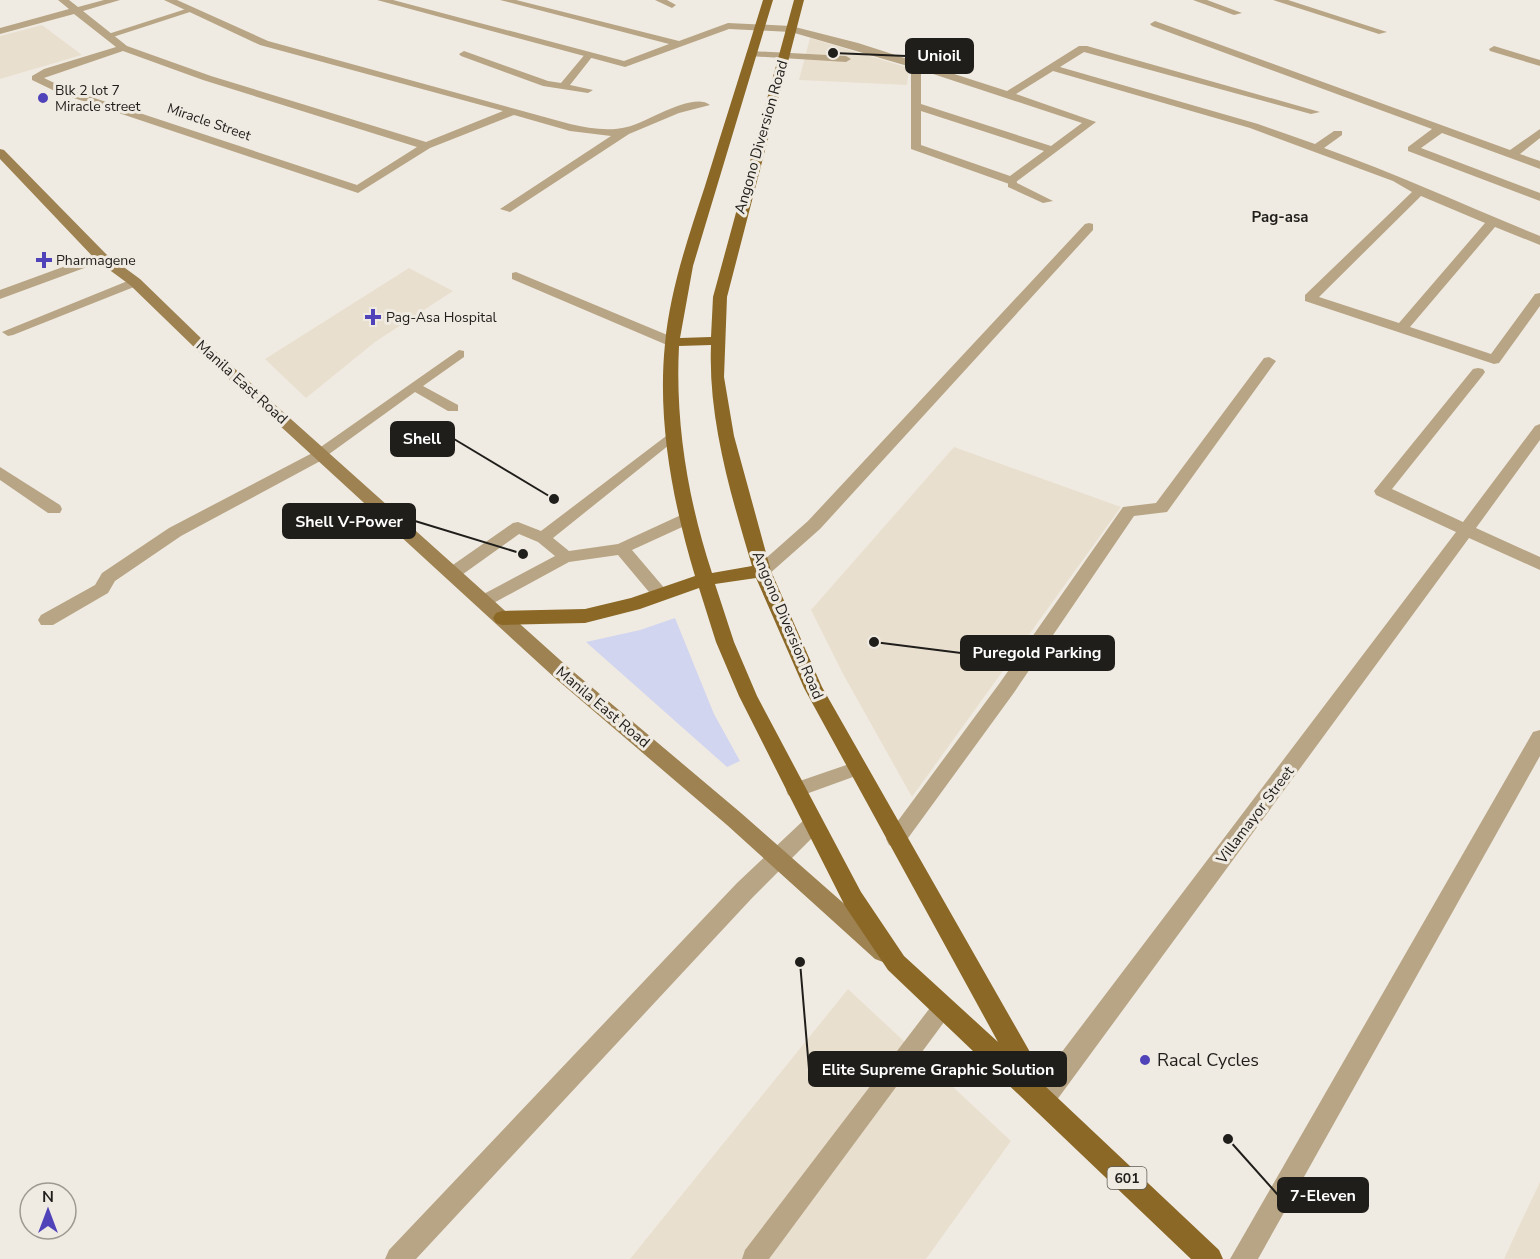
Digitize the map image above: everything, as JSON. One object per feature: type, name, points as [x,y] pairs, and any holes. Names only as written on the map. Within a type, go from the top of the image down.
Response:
[{"type":"main road","points":[[768,0],[686,266],[672,342],[670,376],[674,434],[686,519],[703,580],[725,642],[748,696],[813,824],[853,899],[896,963]]},
{"type":"main road","name":"Angono Diversion Road","points":[[799,0],[726,267],[720,297],[717,377],[726,436],[745,515],[762,571],[813,688],[1042,1099]]},
{"type":"main road","name":"Manila East Road","points":[[0,152],[101,257],[135,282],[200,345],[562,673],[778,858],[896,963],[1210,1259]]},
{"type":"main road","points":[[672,342],[717,341]]},
{"type":"main road","points":[[502,618],[585,616],[703,580],[762,571]]},
{"type":"street","points":[[63,0],[78,10],[88,21],[110,35],[123,48],[207,78],[426,146],[514,111]]},
{"type":"street","points":[[0,31],[115,0]]},
{"type":"street","points":[[169,0],[264,43],[514,111],[547,124],[593,131],[626,131]]},
{"type":"street","points":[[382,0],[626,64],[728,26],[791,29],[854,45],[1090,122],[1012,181],[915,147],[916,66]]},
{"type":"street","points":[[505,0],[680,44]]},
{"type":"street","points":[[1198,0],[1237,13]]},
{"type":"street","points":[[1278,0],[1382,32]]},
{"type":"street","points":[[1155,24],[1540,165]]},
{"type":"street","name":"Miracle Street","points":[[123,48],[48,71],[36,78],[63,91],[152,118],[358,189],[426,146]]},
{"type":"street","points":[[1008,95],[1083,48],[1315,112]]},
{"type":"street","points":[[1494,49],[1540,63]]},
{"type":"street","points":[[1052,69],[1254,126],[1397,178],[1419,191],[1540,241]]},
{"type":"street","points":[[506,209],[626,131],[682,108],[705,105]]},
{"type":"street","points":[[916,106],[1052,150]]},
{"type":"street","points":[[1440,129],[1412,149],[1540,197]]},
{"type":"street","points":[[1315,149],[1338,132]]},
{"type":"street","points":[[1511,154],[1540,132]]},
{"type":"street","points":[[1419,191],[1310,298],[1494,360],[1540,297]]},
{"type":"street","points":[[1401,329],[1492,222]]},
{"type":"street","points":[[762,571],[814,525],[1089,227]]},
{"type":"street","points":[[0,295],[101,257]]},
{"type":"street","points":[[896,839],[1006,689],[1129,511],[1161,508],[1269,361]]},
{"type":"street","points":[[1478,372],[1382,491],[1540,564]]},
{"type":"street","name":"Villamayor Street","points":[[1042,1099],[1540,429]]},
{"type":"street","points":[[47,620],[102,589],[108,577],[175,532],[320,454]]},
{"type":"street","points":[[0,472],[54,509]]},
{"type":"street","points":[[1243,1259],[1540,738]]},
{"type":"street","points":[[398,1259],[778,858],[813,824]]},
{"type":"lane","points":[[659,0],[672,5]]},
{"type":"lane","points":[[110,35],[189,11]]},
{"type":"lane","points":[[464,54],[546,84],[588,90]]},
{"type":"lane","points":[[751,54],[846,58]]},
{"type":"lane","points":[[565,85],[589,56]]},
{"type":"lane","points":[[1012,181],[1012,185],[1047,201]]},
{"type":"lane","points":[[516,276],[672,342]]},
{"type":"lane","points":[[8,332],[135,282]]},
{"type":"lane","points":[[320,454],[459,354]]},
{"type":"lane","points":[[413,386],[453,408]]},
{"type":"lane","points":[[543,538],[674,434]]},
{"type":"lane","points":[[484,601],[566,557],[621,549],[660,529],[686,519]]},
{"type":"lane","points":[[453,573],[518,527],[543,538],[566,557]]},
{"type":"lane","points":[[621,549],[634,561],[660,594]]},
{"type":"lane","points":[[795,790],[858,768]]},
{"type":"lane","points":[[754,1259],[942,1007]]},
{"type":"shaded area","points":[[42,25],[82,55],[0,79],[0,36]]},
{"type":"shaded area","points":[[810,38],[909,68],[907,85],[799,80]]},
{"type":"shaded area","name":"Pag-Asa Hospital","points":[[409,268],[453,291],[375,342],[306,398],[265,359]]},
{"type":"shaded area","points":[[954,447],[1121,507],[912,797],[843,674],[811,610]]},
{"type":"shaded area","points":[[675,618],[714,714],[740,761],[727,767],[586,642],[640,630]]},
{"type":"shaded area","points":[[848,989],[1011,1141],[926,1259],[630,1259]]},
{"type":"shaded area","points":[[1540,1182],[1540,1259],[1504,1259],[1519,1226]]},
{"type":"place","name":"Unioil","points":[[833,53]]},
{"type":"place","name":"Blk 2 lot 7 Miracle street","points":[[43,98]]},
{"type":"place","name":"Pharmagene","points":[[44,260]]},
{"type":"place","name":"Pag-Asa Hospital","points":[[373,317]]},
{"type":"place","name":"Shell","points":[[554,499]]},
{"type":"place","name":"Shell V-Power","points":[[523,554]]},
{"type":"place","name":"Puregold Parking","points":[[874,642]]},
{"type":"place","name":"Elite Supreme Graphic Solution","points":[[800,962]]},
{"type":"place","name":"Racal Cycles","points":[[1145,1060]]},
{"type":"place","name":"7-Eleven","points":[[1228,1139]]},
{"type":"district","name":"Pag-asa","points":[[1280,217]]}]
